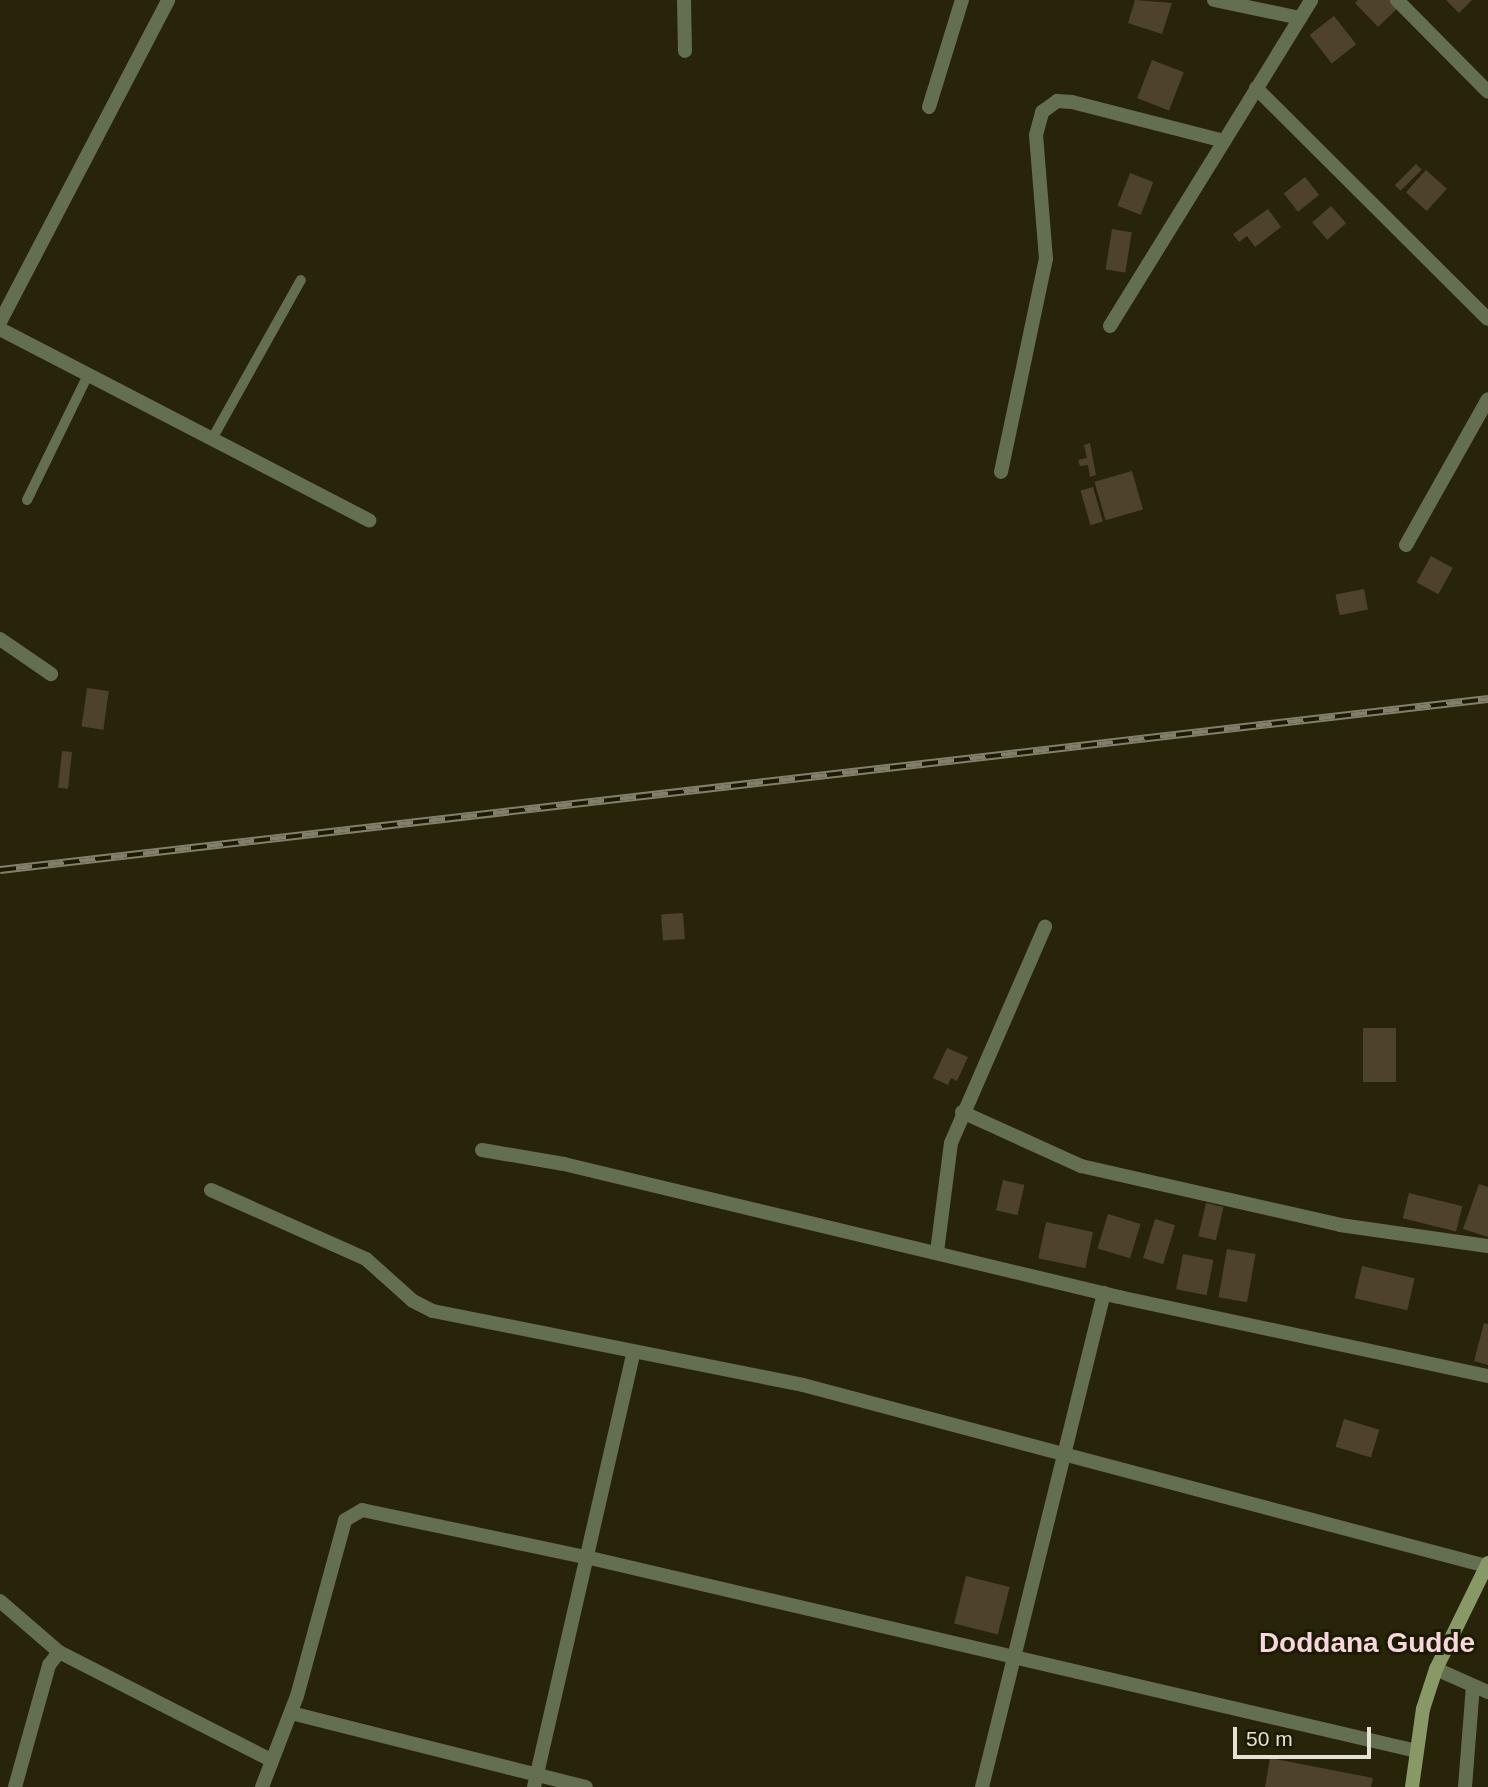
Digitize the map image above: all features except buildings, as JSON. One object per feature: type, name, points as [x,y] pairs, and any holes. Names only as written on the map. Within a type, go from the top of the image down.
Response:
[{"type":"street","points":[[0,322],[168,0]]},
{"type":"street","points":[[684,0],[685,51]]},
{"type":"street","points":[[929,107],[962,0]]},
{"type":"street","points":[[1214,0],[1300,18]]},
{"type":"street","points":[[1110,326],[1311,0]]},
{"type":"street","points":[[1397,0],[1488,92]]},
{"type":"street","points":[[1256,88],[1488,320]]},
{"type":"street","points":[[1000,472],[1046,259],[1036,135],[1042,112],[1057,101],[1072,102],[1224,141]]},
{"type":"street","points":[[0,329],[369,520]]},
{"type":"street","points":[[1406,545],[1488,399]]},
{"type":"street","points":[[0,639],[51,674]]},
{"type":"street","points":[[937,1252],[951,1143],[962,1112],[1045,927]]},
{"type":"street","points":[[962,1112],[1081,1166],[1340,1225],[1488,1246]]},
{"type":"street","points":[[482,1150],[937,1252],[1104,1293],[1488,1376]]},
{"type":"street","points":[[211,1190],[366,1259],[413,1301],[433,1311],[803,1385],[1064,1451],[1487,1564],[1436,1669],[1417,1751],[1412,1787]]},
{"type":"street","points":[[982,1787],[1104,1293]]},
{"type":"street","points":[[535,1781],[590,1558],[634,1352]]},
{"type":"street","points":[[262,1787],[269,1759],[291,1713],[345,1520],[353,1512],[590,1558],[1012,1660],[1417,1751]]},
{"type":"street","points":[[0,1601],[59,1652],[269,1759]]},
{"type":"street","points":[[15,1787],[49,1665],[59,1652]]},
{"type":"street","points":[[1436,1669],[1488,1692]]},
{"type":"street","points":[[1465,1787],[1473,1686]]},
{"type":"street","points":[[291,1713],[535,1781],[586,1787]]},
{"type":"lane","points":[[212,439],[301,281]]},
{"type":"lane","points":[[27,499],[88,375]]},
{"type":"railway","points":[[0,870],[1488,699]]},
{"type":"district","name":"Doddana Gudde","points":[[1367,1643]]}]
